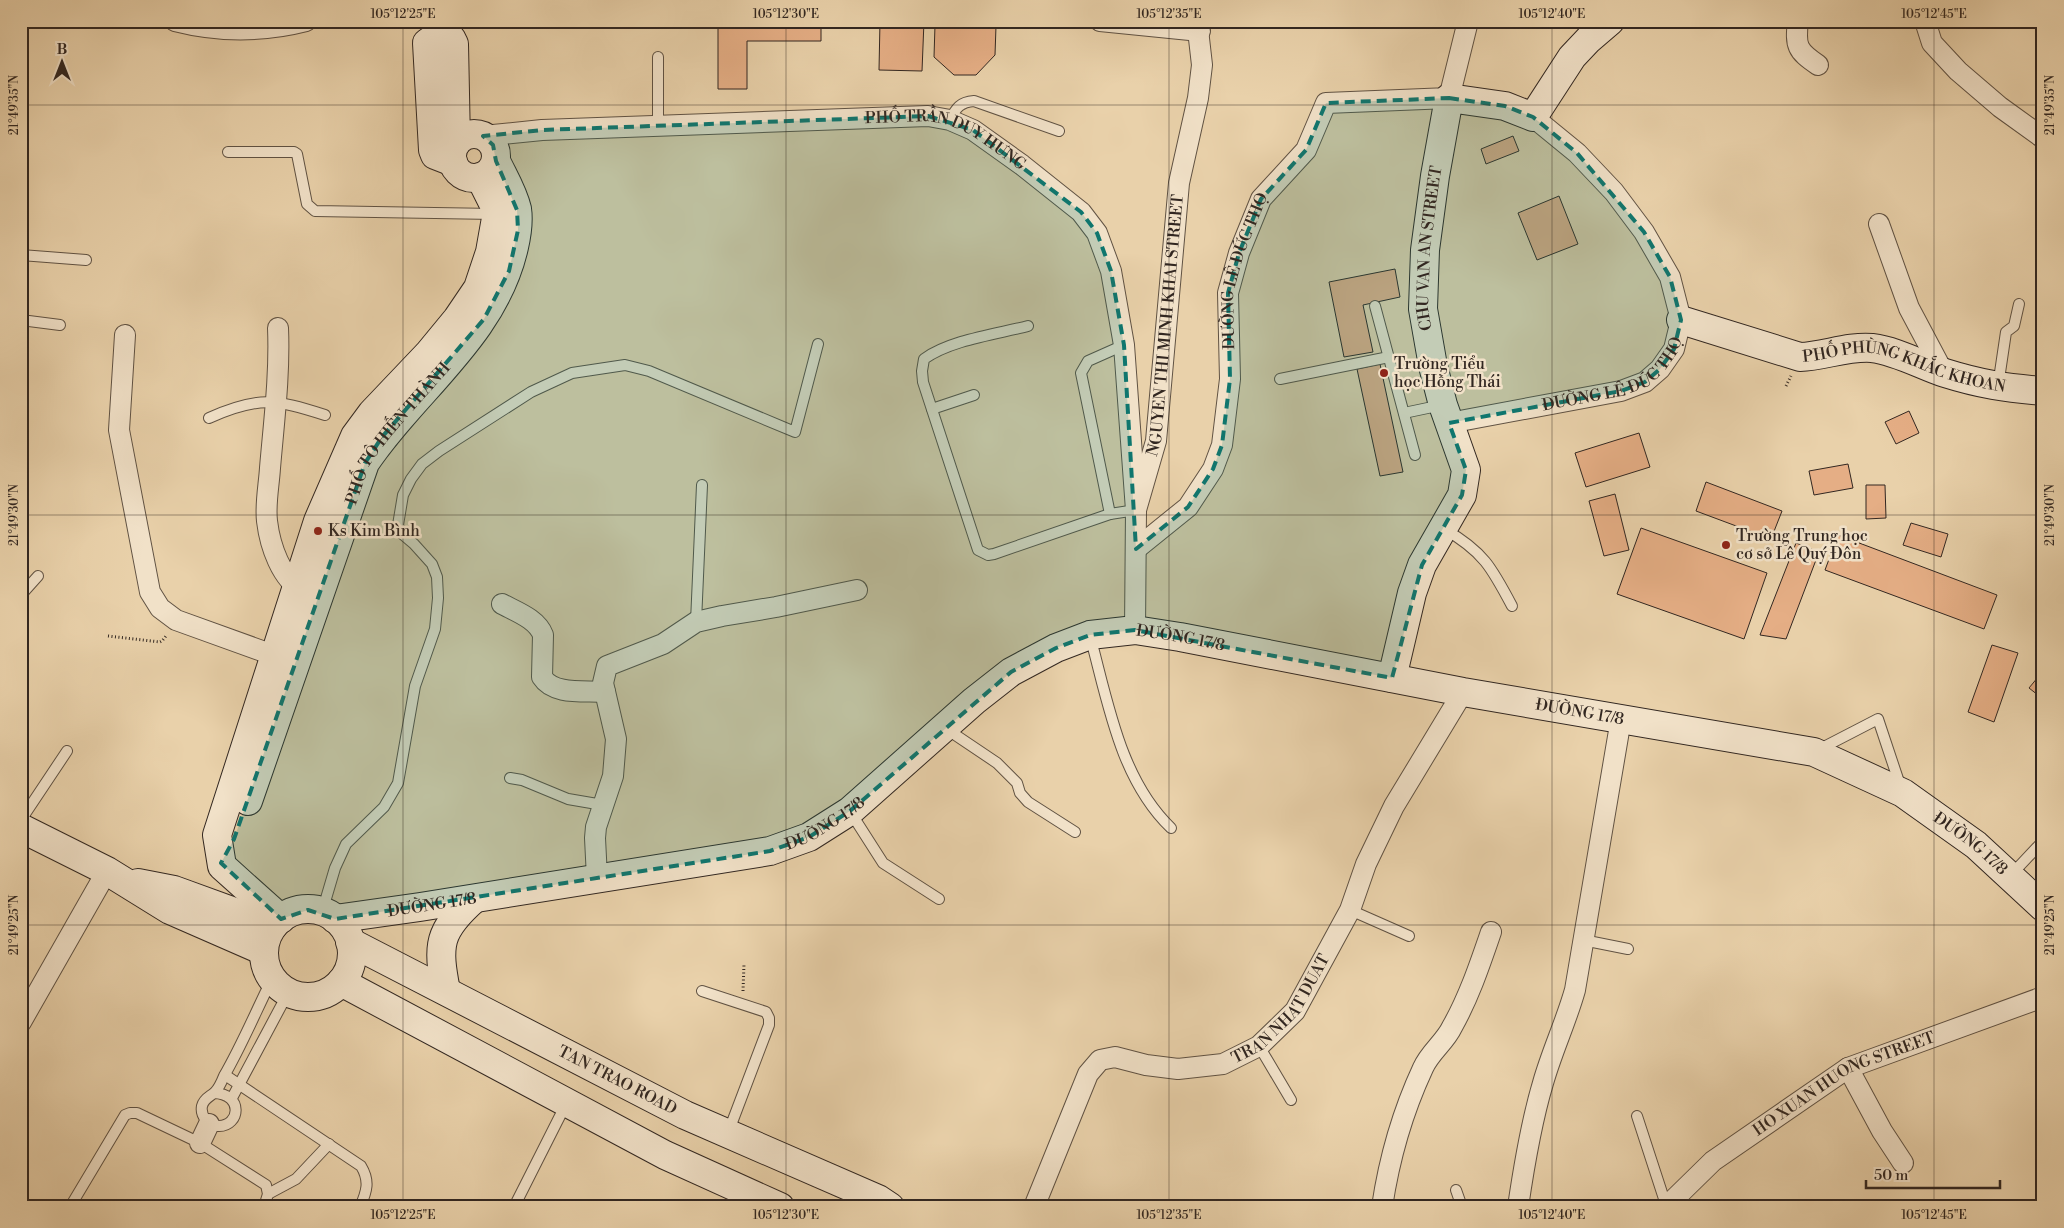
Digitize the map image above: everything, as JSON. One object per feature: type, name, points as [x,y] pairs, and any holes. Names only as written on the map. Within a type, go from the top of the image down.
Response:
[{"type":"street","points":[[175,21],[227,29],[254,30],[306,21]]},
{"type":"street","points":[[1100,21],[1198,26]]},
{"type":"street","points":[[1468,21],[1449,98],[1505,106],[1533,117],[1572,57],[1610,21]]},
{"type":"street","points":[[1798,21],[1796,40],[1800,50],[1818,65]]},
{"type":"street","points":[[1925,21],[1932,43],[1958,71],[2000,107],[2043,138]]},
{"type":"street","name":"NGUYEN THI MINH KHAI STREET","points":[[1135,630],[1136,510],[1156,441],[1179,184],[1198,98],[1202,65],[1198,26]]},
{"type":"street","name":"CHU VAN AN STREET","points":[[1392,678],[1412,593],[1422,564],[1462,496],[1466,470],[1446,414],[1433,366],[1423,309],[1425,250],[1435,176],[1449,98]]},
{"type":"street","name":"ĐƯỜNG LÊ ĐỨC THỌ","points":[[1136,550],[1188,507],[1213,469],[1222,445],[1230,379],[1228,293],[1239,253],[1261,199],[1306,150],[1326,103],[1449,98]]},
{"type":"street","name":"PHỐ TRẦN DUY HƯNG","points":[[483,136],[542,130],[928,116],[950,120],[980,135],[1022,165],[1081,212],[1097,233],[1111,272],[1124,345],[1136,510]]},
{"type":"street","name":"ĐƯỜNG LÊ ĐỨC THỌ","points":[[1446,414],[1621,391],[1645,382],[1660,369],[1674,349],[1681,320],[1670,277],[1644,232],[1614,192],[1577,153],[1533,117]]},
{"type":"street","points":[[483,136],[478,134],[465,136],[454,152],[455,168],[466,177],[488,169]]},
{"type":"street","name":"PHỐ TÔ HIẾN THÀNH","points":[[221,859],[234,839],[307,594],[318,521],[355,436],[372,412],[428,354],[457,319],[478,288],[490,252],[496,214],[488,169],[496,151],[493,145],[483,136]]},
{"type":"street","name":"PHỐ TÔ HIẾN THÀNH","points":[[221,859],[218,835],[276,656],[307,594],[365,463],[382,437],[453,358],[484,319],[509,271],[518,230],[517,210],[511,192],[488,169]]},
{"type":"street","points":[[1879,224],[1910,308],[1943,372]]},
{"type":"street","name":"PHỐ PHÙNG KHẮC KHOAN","points":[[1681,320],[1800,357],[1872,348],[1982,384],[2043,391]]},
{"type":"street","points":[[278,328],[279,355],[266,519],[273,550],[282,569],[307,594]]},
{"type":"street","points":[[125,335],[118,430],[150,592],[160,608],[176,620],[276,656]]},
{"type":"street","points":[[597,878],[595,838],[603,805],[613,776],[616,739],[603,683],[607,666],[663,644],[696,622],[857,590]]},
{"type":"street","points":[[502,604],[537,624],[541,629],[544,635],[542,677],[545,682],[562,690],[605,692]]},
{"type":"street","name":"ĐƯỜNG 17/8","points":[[329,916],[474,899],[770,851],[809,837],[850,811],[944,727],[1011,672],[1056,648],[1090,635],[1135,630],[1180,636],[1463,692],[1814,752],[1903,793],[1976,845],[2011,875],[2043,907]]},
{"type":"street","name":"TRAN NHAT DUAT","points":[[1034,1207],[1088,1074],[1100,1060],[1115,1057],[1146,1065],[1178,1069],[1223,1064],[1259,1046],[1295,1011],[1350,910],[1366,864],[1394,806],[1463,692]]},
{"type":"street","points":[[1518,1207],[1542,1085],[1567,1018],[1575,990],[1621,719]]},
{"type":"street","points":[[21,828],[114,875],[174,890],[272,932]]},
{"type":"street","points":[[221,859],[222,866],[272,932]]},
{"type":"street","points":[[21,1022],[114,875]]},
{"type":"street","points":[[446,991],[441,964],[444,932],[456,915],[474,899]]},
{"type":"street","points":[[308,910],[329,916],[344,929],[350,942],[352,956],[349,970],[341,982],[330,991],[317,996],[302,997],[280,986],[265,966],[272,932],[294,912],[308,910]]},
{"type":"street","points":[[1382,1207],[1392,1160],[1407,1108],[1420,1074],[1437,1046],[1452,1029],[1473,983],[1491,932]]},
{"type":"street","name":"TAN TRAO ROAD","points":[[350,942],[685,1115],[881,1204]]},
{"type":"street","points":[[341,982],[566,1104],[665,1155],[780,1207]]},
{"type":"street","name":"HO XUAN HUONG STREET","points":[[1666,1206],[1713,1161],[1848,1068],[2043,997]]},
{"type":"street","points":[[1848,1068],[1882,1131],[1903,1163]]},
{"type":"street","points":[[200,1143],[209,1124]]},
{"type":"lane","points":[[658,57],[658,126]]},
{"type":"lane","points":[[950,120],[957,106],[964,102],[974,101],[1059,131]]},
{"type":"lane","points":[[228,152],[294,152],[297,154],[307,204],[315,211],[496,214]]},
{"type":"lane","points":[[21,254],[86,260]]},
{"type":"lane","points":[[1998,386],[2006,332],[2014,326],[2019,304]]},
{"type":"lane","points":[[1375,306],[1415,455]]},
{"type":"lane","points":[[21,320],[60,325]]},
{"type":"lane","points":[[1028,326],[963,343],[933,353],[924,359],[923,382],[978,550],[988,555],[994,554],[1110,514],[1136,510]]},
{"type":"lane","points":[[329,916],[335,868],[346,844],[384,806],[398,783],[415,686],[435,629],[438,598],[436,577],[432,564],[401,533],[398,525],[403,496],[411,479],[422,464],[531,392],[572,373],[625,365],[649,371],[794,432],[818,344]]},
{"type":"lane","points":[[1110,514],[1081,373],[1088,361],[1124,345]]},
{"type":"lane","points":[[1280,380],[1389,357]]},
{"type":"lane","points":[[932,409],[974,395]]},
{"type":"lane","points":[[209,418],[235,406],[257,401],[293,405],[325,415]]},
{"type":"lane","points":[[1404,413],[1446,414]]},
{"type":"lane","points":[[696,622],[702,485]]},
{"type":"lane","points":[[1443,528],[1465,541],[1480,553],[1491,567],[1512,606]]},
{"type":"lane","points":[[21,595],[38,576]]},
{"type":"lane","points":[[1090,635],[1115,728],[1133,774],[1158,816],[1172,828]]},
{"type":"lane","points":[[1814,752],[1878,719],[1903,793]]},
{"type":"lane","points":[[944,727],[997,764],[1017,783],[1020,793],[1028,802],[1075,832]]},
{"type":"lane","points":[[21,820],[67,751]]},
{"type":"lane","points":[[510,778],[522,780],[568,799],[603,805]]},
{"type":"lane","points":[[850,811],[883,863],[939,899]]},
{"type":"lane","points":[[2011,875],[2043,841]]},
{"type":"lane","points":[[1350,910],[1409,936]]},
{"type":"lane","points":[[1584,940],[1628,949]]},
{"type":"lane","points":[[214,1093],[224,1093],[232,1098],[236,1107],[234,1117],[228,1124],[218,1126],[209,1124],[203,1116],[202,1107],[206,1098],[214,1093],[280,986]]},
{"type":"lane","points":[[232,1098],[240,1085],[280,986]]},
{"type":"lane","points":[[702,991],[766,1012],[769,1018],[769,1025],[728,1134]]},
{"type":"lane","points":[[1259,1046],[1291,1100]]},
{"type":"lane","points":[[225,1074],[361,1166],[368,1180],[367,1190],[360,1207]]},
{"type":"lane","points":[[514,1207],[566,1104]]},
{"type":"lane","points":[[70,1207],[125,1115],[130,1113],[137,1113],[200,1143],[266,1185],[268,1194],[264,1207]]},
{"type":"lane","points":[[1637,1116],[1666,1206]]},
{"type":"lane","points":[[268,1194],[296,1179],[329,1144]]},
{"type":"lane","points":[[1456,1190],[1462,1207]]},
{"type":"path","points":[[108,636],[162,641],[176,620]]},
{"type":"path","points":[[742,1004],[744,964]]},
{"type":"highlighted area","points":[[1449,98],[1505,106],[1533,117],[1577,153],[1644,232],[1670,277],[1681,320],[1674,349],[1660,369],[1645,382],[1621,391],[1449,423],[1466,470],[1462,495],[1422,565],[1392,678],[1135,630],[1090,635],[1056,648],[1011,672],[850,811],[809,837],[770,851],[335,919],[308,910],[281,919],[221,863],[234,839],[365,463],[382,437],[484,319],[509,271],[518,230],[517,210],[496,161],[493,145],[483,136],[542,130],[928,116],[973,130],[1081,212],[1097,233],[1111,271],[1124,345],[1136,549],[1188,507],[1213,469],[1222,445],[1230,379],[1228,293],[1239,253],[1261,199],[1306,150],[1326,103]]},
{"type":"building","points":[[718,21],[821,21],[821,41],[747,41],[747,89],[718,89]]},
{"type":"building","points":[[880,21],[924,21],[922,71],[879,70]]},
{"type":"building","points":[[935,25],[996,26],[995,55],[976,75],[954,75],[934,57]]},
{"type":"building","points":[[1513,136],[1519,151],[1486,164],[1481,149]]},
{"type":"building","points":[[1559,196],[1578,244],[1537,260],[1518,213]]},
{"type":"building","points":[[1395,269],[1400,297],[1363,305],[1373,352],[1344,357],[1329,282]]},
{"type":"building","points":[[1380,364],[1403,472],[1380,476],[1357,369]]},
{"type":"building","points":[[1909,411],[1919,433],[1896,444],[1885,422]]},
{"type":"building","points":[[1639,433],[1650,467],[1586,487],[1575,453]]},
{"type":"building","points":[[1848,464],[1853,488],[1814,495],[1809,471]]},
{"type":"building","points":[[1706,482],[1782,511],[1771,539],[1696,511]]},
{"type":"building","points":[[1866,485],[1885,485],[1886,518],[1866,519]]},
{"type":"building","points":[[1615,494],[1629,550],[1604,556],[1589,501]]},
{"type":"building","points":[[1911,523],[1948,534],[1941,557],[1903,545]]},
{"type":"building","points":[[1641,528],[1767,573],[1744,639],[1617,594]]},
{"type":"building","points":[[1838,535],[1997,595],[1984,629],[1825,570]]},
{"type":"building","points":[[1796,543],[1819,552],[1786,639],[1760,635]]},
{"type":"building","points":[[1992,645],[2018,653],[1994,722],[1968,712]]},
{"type":"building","points":[[2043,671],[2043,699],[2029,688]]},
{"type":"place","name":"Trường Tiểu học Hồng Thái","points":[[1384,373]]},
{"type":"place","name":"Ks Kim Bình","points":[[318,531]]},
{"type":"place","name":"Trường Trung học cơ sở Lê Quý Đôn","points":[[1726,545]]}]
